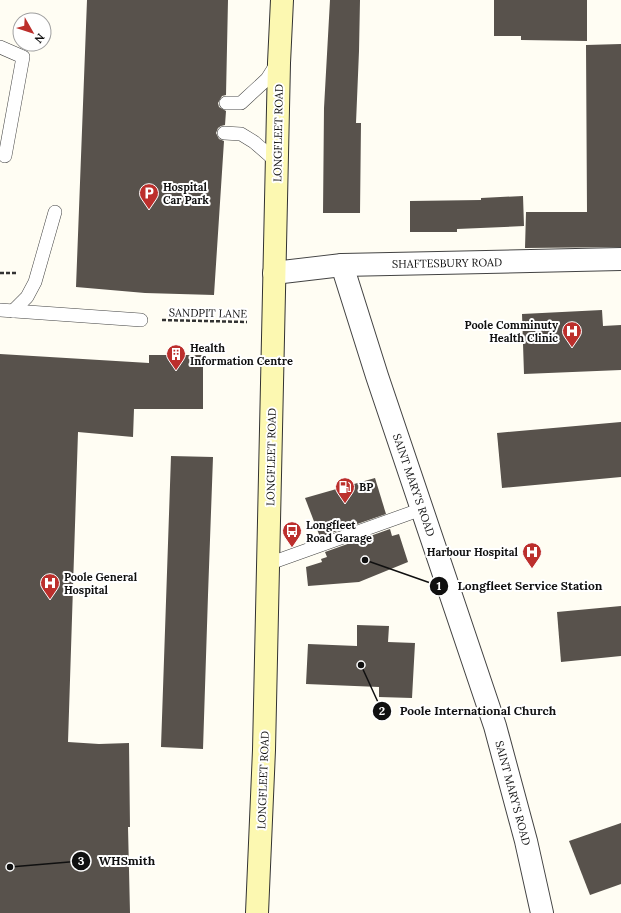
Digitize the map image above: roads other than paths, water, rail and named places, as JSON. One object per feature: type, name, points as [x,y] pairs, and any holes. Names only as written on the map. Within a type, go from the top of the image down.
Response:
[{"type":"main road","name":"LONGFLEET ROAD","points":[[257,913],[263,785],[279,63],[282,0]]},
{"type":"street","name":"SHAFTESBURY ROAD","points":[[274,273],[342,265],[621,259]]},
{"type":"street","name":"SAINT MARY'S ROAD","points":[[342,265],[495,726],[526,841],[542,913]]},
{"type":"lane","points":[[0,47],[23,58],[5,156]]},
{"type":"lane","points":[[226,103],[241,103],[267,79],[279,63]]},
{"type":"lane","points":[[224,133],[241,134],[254,142],[277,162]]},
{"type":"lane","points":[[7,310],[27,297],[35,282],[55,212]]},
{"type":"lane","points":[[7,310],[141,320]]},
{"type":"lane","points":[[268,564],[422,509]]},
{"type":"place","name":"Hospital Car Park","points":[[149,210]]},
{"type":"place","name":"Poole Comminuty Health Clinic","points":[[572,348]]},
{"type":"place","name":"Health Information Centre","points":[[176,371]]},
{"type":"place","name":"BP","points":[[345,504]]},
{"type":"place","name":"Longfleet Road Garage","points":[[292,548]]},
{"type":"place","name":"Longfleet Service Station","points":[[365,560]]},
{"type":"place","name":"Harbour Hospital","points":[[532,569]]},
{"type":"place","name":"Poole General Hospital","points":[[50,600]]},
{"type":"place","name":"Poole International Church","points":[[361,665]]},
{"type":"place","name":"WHSmith","points":[[10,867]]}]
